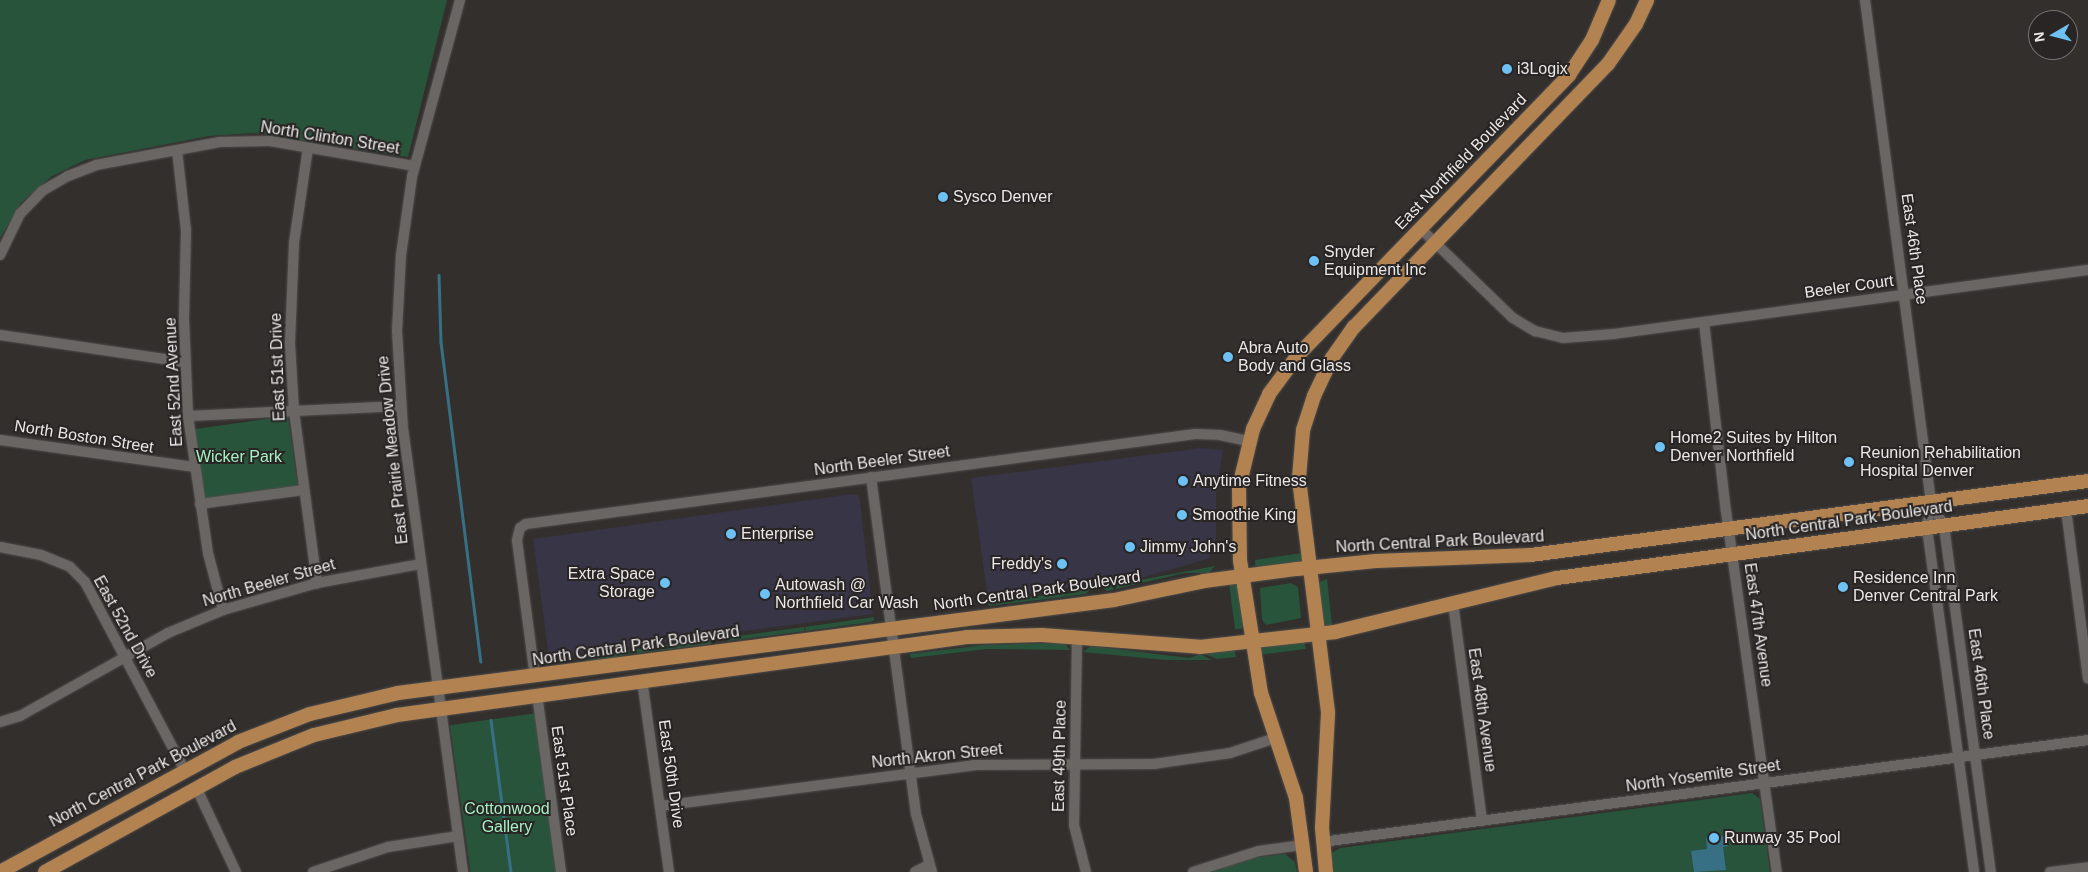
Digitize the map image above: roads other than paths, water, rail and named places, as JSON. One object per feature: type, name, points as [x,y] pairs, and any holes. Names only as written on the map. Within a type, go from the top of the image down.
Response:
[{"type":"main road","name":"East Northfield Boulevard","points":[[1306,872],[1296,798],[1263,702],[1251,641],[1242,576],[1238,497],[1249,441],[1264,404],[1287,368],[1564,80],[1592,40],[1608,0]]},
{"type":"main road","points":[[1326,872],[1322,842],[1329,724],[1309,568],[1299,465],[1303,430],[1314,396],[1332,358],[1354,327],[1608,64],[1636,24],[1647,0]]},
{"type":"main road","points":[[2066,509],[2069,496],[2084,482]]},
{"type":"main road","name":"North Central Park Boulevard","points":[[0,872],[184,769],[254,735],[310,714],[380,696],[1114,600],[1242,576],[1376,562],[1520,556],[2084,482]]},
{"type":"main road","name":"North Central Park Boulevard","points":[[45,872],[196,787],[241,764],[314,735],[377,718],[537,694],[997,635],[1077,638],[1181,647],[1318,634],[1366,627],[1452,603],[1557,578],[2088,506]]},
{"type":"street","name":"East Prairie Meadow Drive","points":[[460,0],[414,166],[403,229],[398,288],[401,406],[463,872]]},
{"type":"street","name":"East 46th Place","points":[[1866,0],[1931,502],[1927,528],[1974,872]]},
{"type":"street","name":"North Clinton Street","points":[[0,255],[5,238],[20,214],[42,191],[68,176],[96,165],[220,142],[270,142],[414,166]]},
{"type":"street","name":"East 51st Drive","points":[[308,148],[292,285],[294,411],[317,583]]},
{"type":"street","name":"East 52nd Avenue","points":[[176,150],[186,230],[185,362],[188,416],[208,553],[223,610]]},
{"type":"street","name":"Beeler Court","points":[[1420,229],[1513,318],[1549,336],[1587,337],[2088,270]]},
{"type":"street","name":"East 47th Avenue","points":[[1704,322],[1729,529],[1777,872]]},
{"type":"street","points":[[0,335],[185,362]]},
{"type":"street","points":[[188,416],[401,406]]},
{"type":"street","name":"North Beeler Street","points":[[535,677],[517,540],[520,528],[530,523],[1195,434],[1220,435],[1249,441]]},
{"type":"street","name":"North Boston Street","points":[[0,440],[194,467]]},
{"type":"street","points":[[871,478],[918,823],[930,868],[915,872]]},
{"type":"street","points":[[200,504],[304,490]]},
{"type":"street","name":"East 46th Place","points":[[1931,502],[1944,526],[1991,872]]},
{"type":"street","points":[[2066,509],[2088,679]]},
{"type":"street","name":"East 52nd Drive","points":[[0,547],[41,555],[70,567],[97,600],[184,769]]},
{"type":"street","name":"North Beeler Street","points":[[0,722],[20,716],[168,633],[223,610],[317,583],[421,564]]},
{"type":"street","name":"East 48th Avenue","points":[[1452,603],[1482,821]]},
{"type":"street","name":"East 49th Place","points":[[1077,638],[1074,825],[1086,872]]},
{"type":"street","name":"East 50th Drive","points":[[642,680],[669,872]]},
{"type":"street","name":"East 51st Place","points":[[537,694],[561,872]]},
{"type":"street","name":"North Akron Street","points":[[660,806],[974,764],[1162,762],[1230,753],[1275,738]]},
{"type":"street","name":"North Yosemite Street","points":[[1322,842],[2088,740]]},
{"type":"street","points":[[196,787],[236,872]]},
{"type":"street","points":[[312,872],[388,847],[458,836]]},
{"type":"street","points":[[1193,872],[1259,851],[1302,845]]},
{"type":"street","points":[[2050,872],[2088,867]]},
{"type":"water","name":"Runway 35 Pool","points":[[1727,836],[1728,846],[1723,847],[1726,870],[1694,872],[1691,851],[1707,849],[1706,838]]},
{"type":"waterway","points":[[439,275],[441,342],[481,662]]},
{"type":"waterway","points":[[491,720],[511,872]]},
{"type":"place","name":"i3Logix","points":[[1507,69]]},
{"type":"place","name":"Sysco Denver","points":[[943,197]]},
{"type":"place","name":"Snyder Equipment Inc","points":[[1314,261]]},
{"type":"place","name":"Abra Auto Body and Glass","points":[[1228,357]]},
{"type":"place","name":"Home2 Suites by Hilton Denver Northfield","points":[[1660,447]]},
{"type":"place","name":"Reunion Rehabilitation Hospital Denver","points":[[1849,462]]},
{"type":"place","name":"Anytime Fitness","points":[[1183,481]]},
{"type":"place","name":"Smoothie King","points":[[1182,515]]},
{"type":"place","name":"Enterprise","points":[[731,534]]},
{"type":"place","name":"Jimmy John's","points":[[1130,547]]},
{"type":"place","name":"Freddy's","points":[[1062,564]]},
{"type":"place","name":"Extra Space Storage","points":[[665,583]]},
{"type":"place","name":"Residence Inn Denver Central Park","points":[[1843,587]]},
{"type":"place","name":"Autowash @ Northfield Car Wash","points":[[765,594]]},
{"type":"place","name":"Runway 35 Pool","points":[[1714,838]]},
{"type":"park label","name":"Wicker Park","points":[[239,457]]},
{"type":"park label","name":"Cottonwood Gallery","points":[[507,818]]}]
